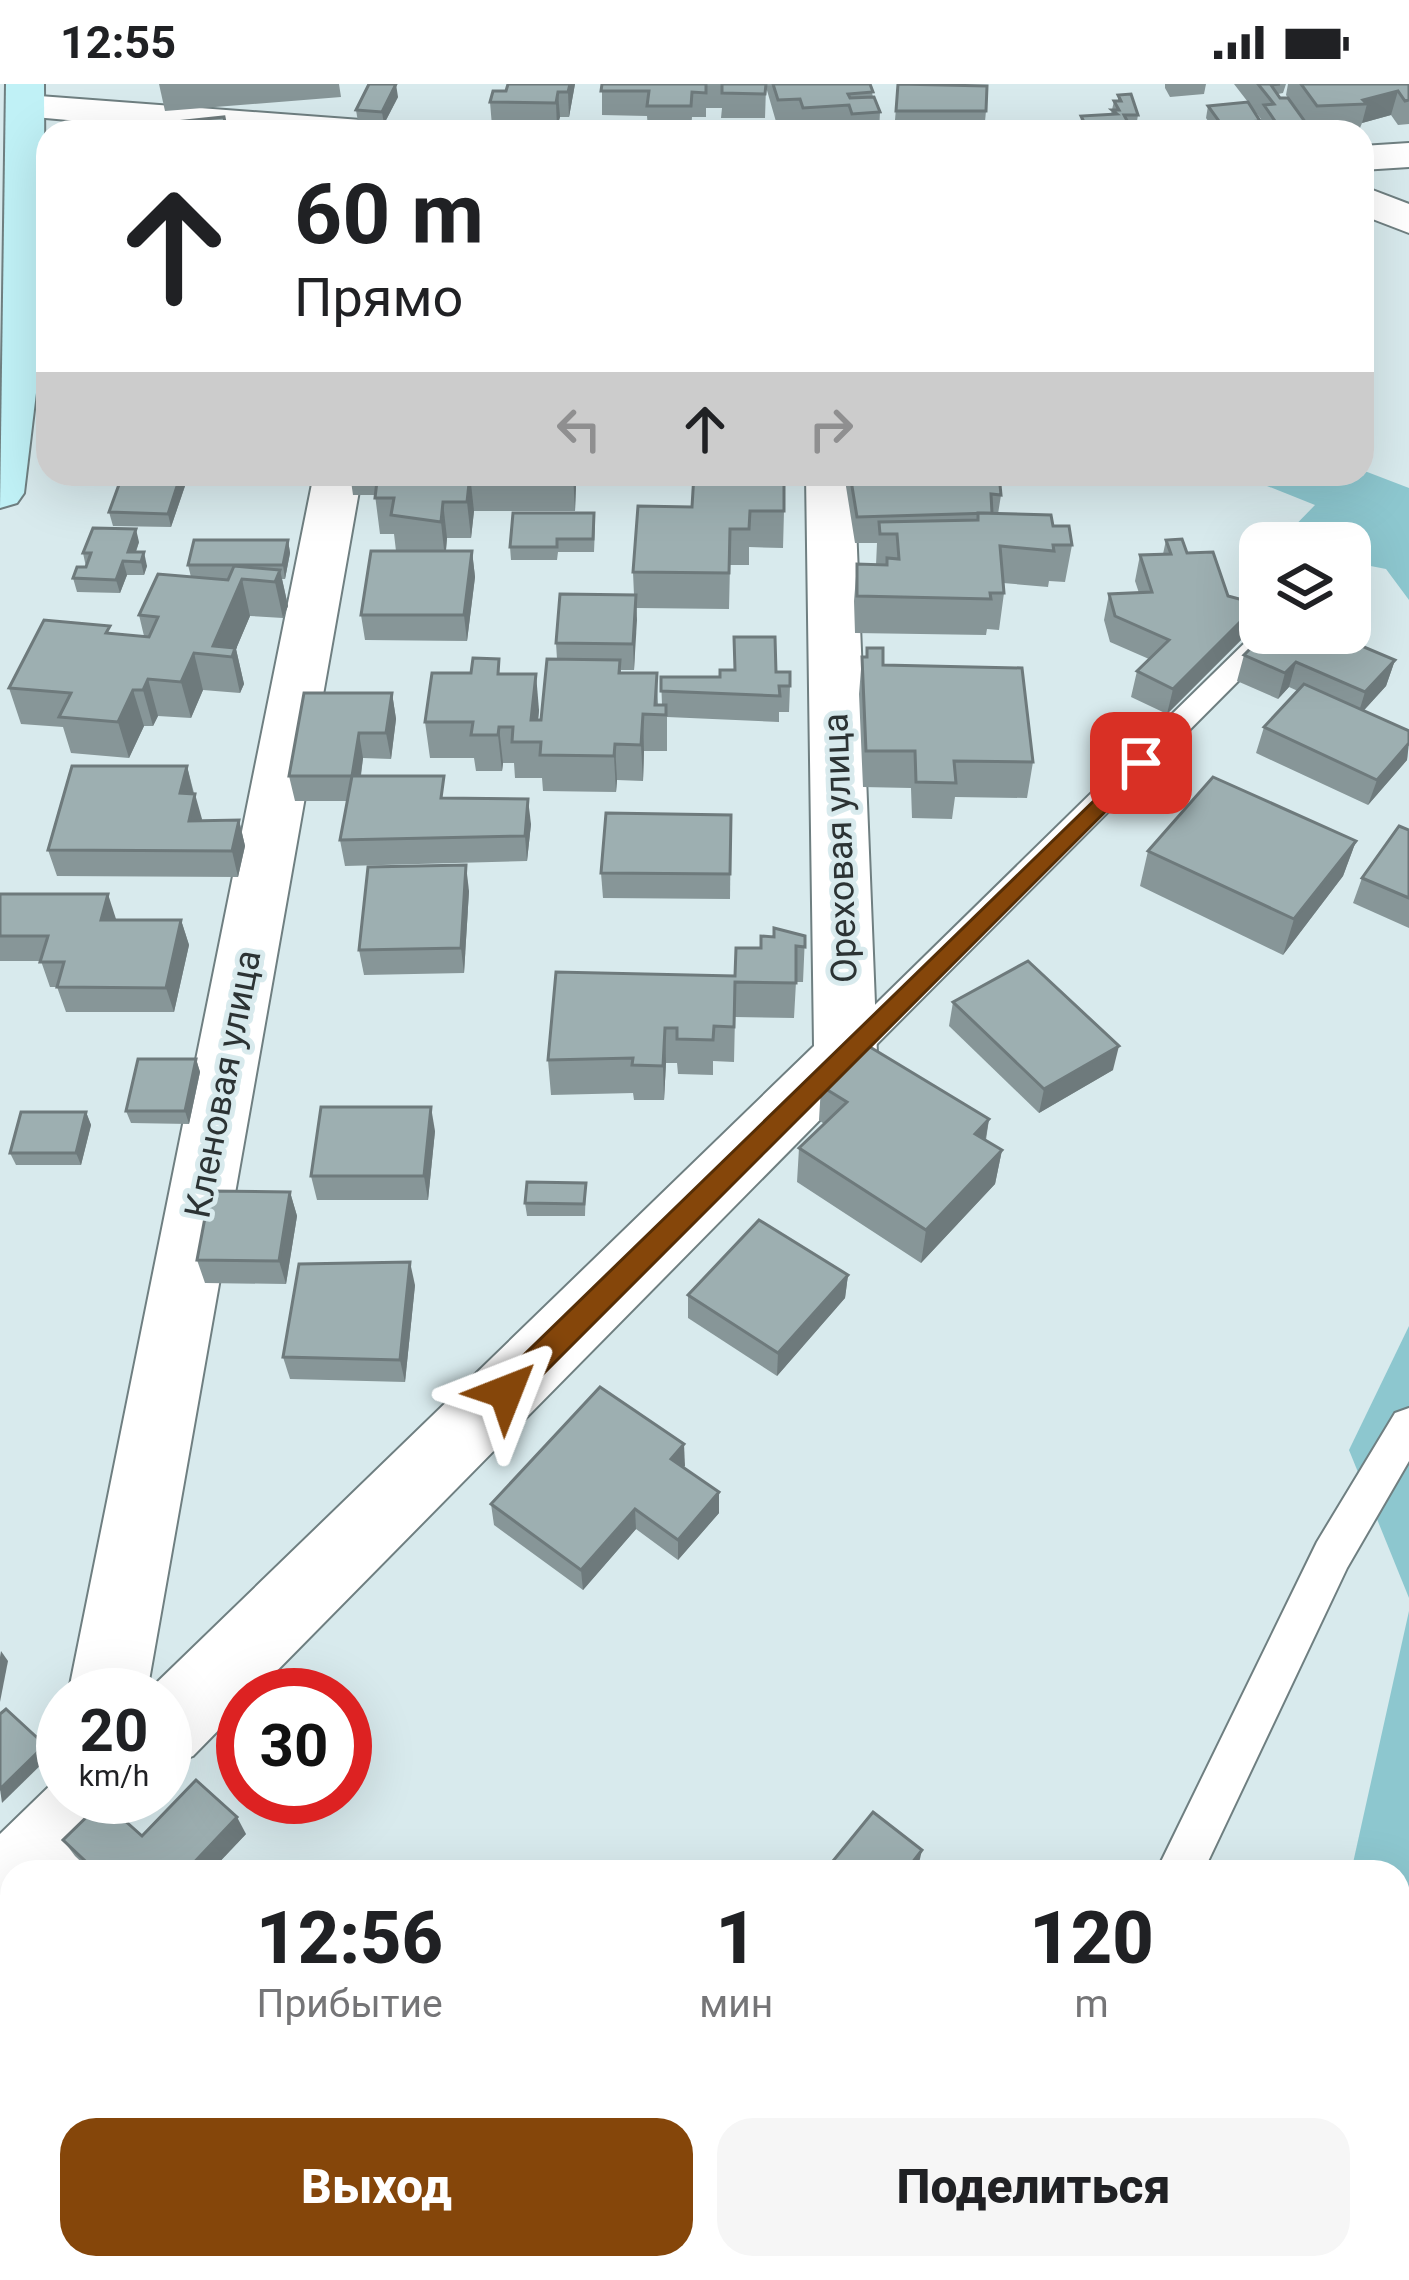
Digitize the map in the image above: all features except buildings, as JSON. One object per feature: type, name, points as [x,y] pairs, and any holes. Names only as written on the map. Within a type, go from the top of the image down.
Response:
[{"type":"main road","points":[[0,494],[23,318],[26,96]]},
{"type":"street","points":[[26,96],[249,120]]},
{"type":"street","points":[[1374,157],[1409,154]]},
{"type":"street","points":[[1374,205],[1409,220]]},
{"type":"street","name":"Кленовая улица","points":[[112,1668],[336,486]]},
{"type":"street","name":"Ореховая улица","points":[[830,486],[846,1054]]},
{"type":"street","points":[[192,1702],[846,1054]]},
{"type":"street","points":[[32,1860],[67,1824]]},
{"type":"lane","points":[[846,1054],[1251,654]]},
{"type":"lane","points":[[1185,1860],[1331,1555],[1409,1425]]},
{"type":"shaded area","points":[[1374,475],[1409,488],[1409,600],[1386,569],[1371,566],[1371,522],[1298,522],[1315,505],[1267,486],[1374,486]]},
{"type":"shaded area","points":[[1409,1326],[1409,1598],[1349,1450]]},
{"type":"shaded area","points":[[1409,1611],[1409,1860],[1354,1860]]},
{"type":"route","points":[[506,1392],[1141,763]]}]
